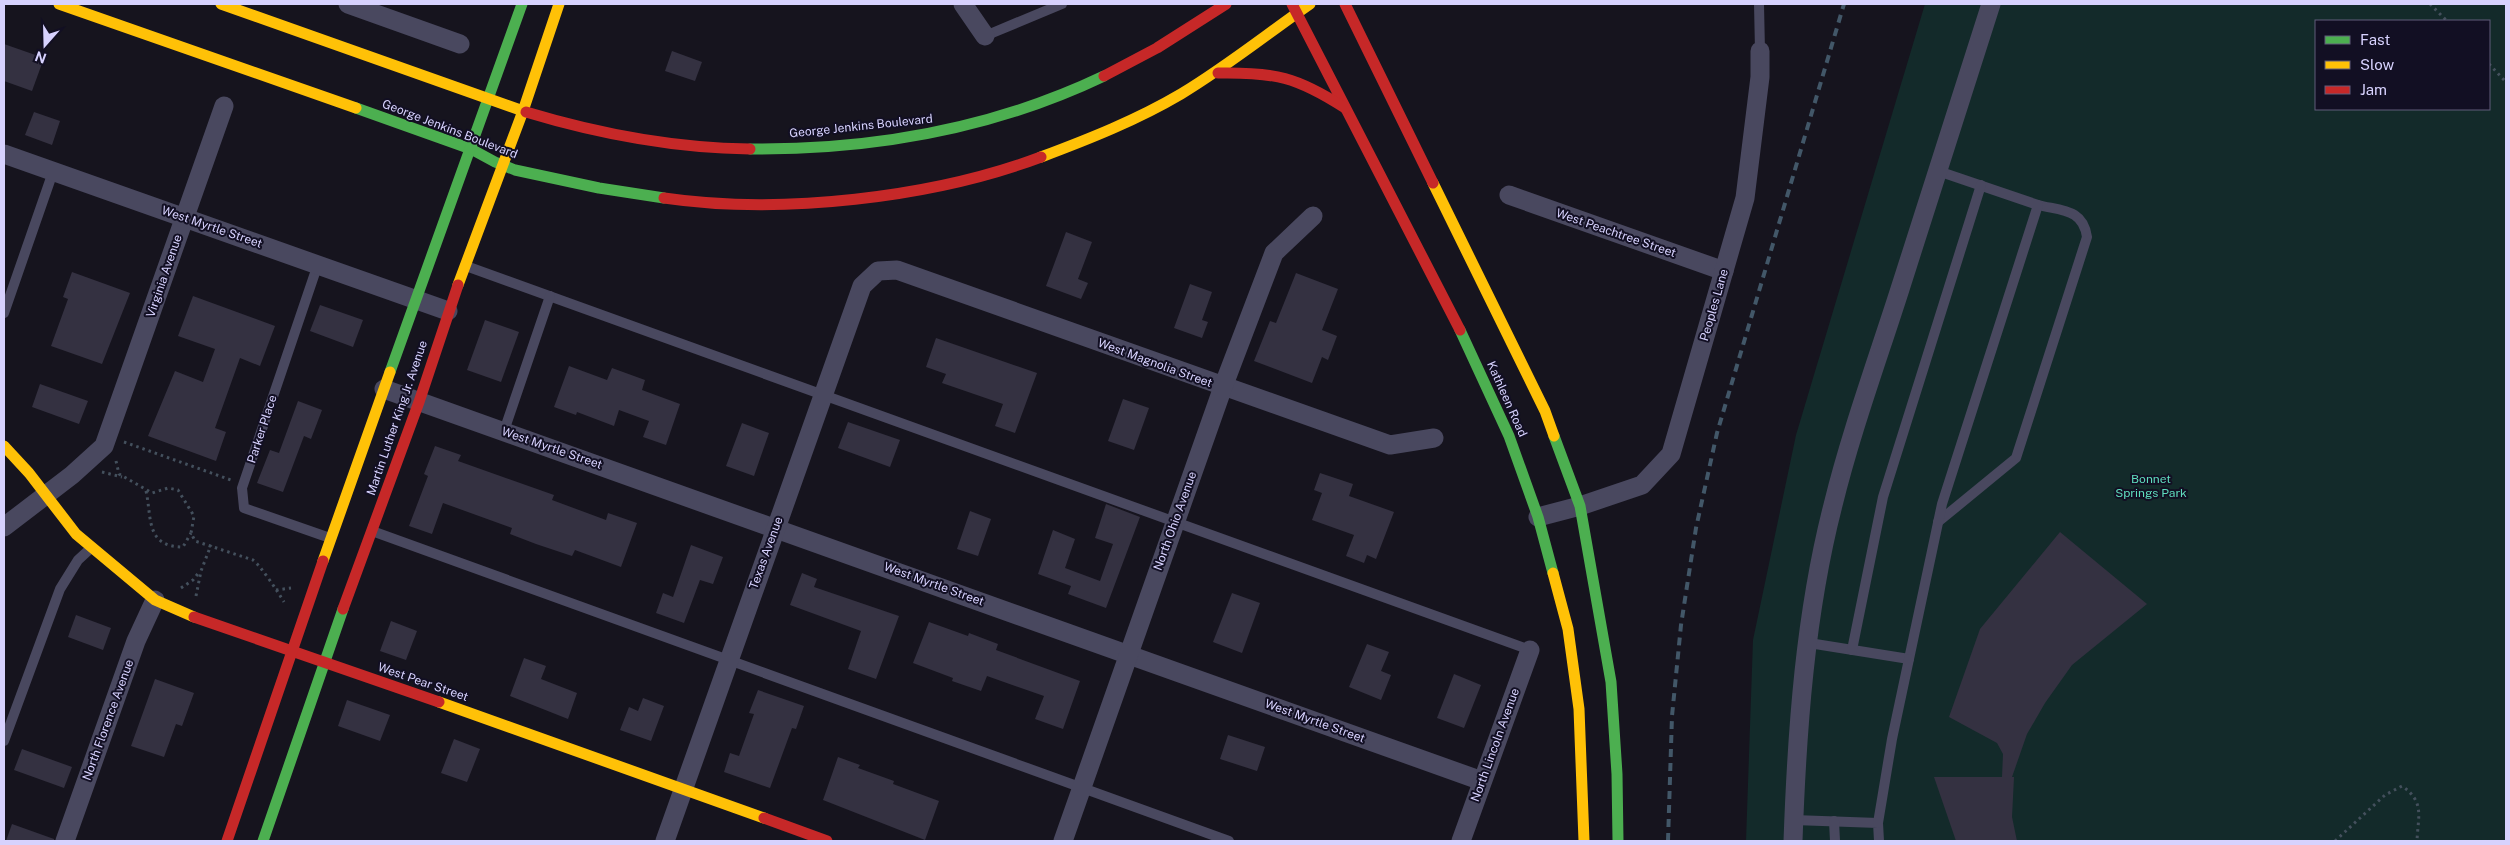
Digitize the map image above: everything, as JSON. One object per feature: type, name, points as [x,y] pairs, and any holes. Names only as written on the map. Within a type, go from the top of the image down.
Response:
[{"type":"main road","name":"George Jenkins Boulevard","points":[[59,4],[471,150],[502,166],[629,194],[697,202],[771,205],[838,202],[885,196],[980,176],[1051,154],[1115,128],[1162,105],[1218,73],[1294,8],[1310,4]]},
{"type":"main road","name":"George Jenkins Boulevard","points":[[221,4],[489,101],[523,111],[630,138],[701,147],[766,150],[830,146],[917,135],[971,126],[1036,106],[1103,76],[1166,43],[1226,4]]},
{"type":"main road","name":"Martin Luther King Jr. Avenue","points":[[227,841],[331,538],[489,101],[522,4]]},
{"type":"main road","name":"Martin Luther King Jr. Avenue","points":[[262,841],[324,661],[419,402],[448,311],[523,111],[559,4]]},
{"type":"main road","points":[[1345,4],[1544,411],[1580,506],[1610,682],[1617,774],[1618,841]]},
{"type":"main road","name":"Kathleen Road","points":[[1294,8],[1470,353],[1509,436],[1538,517],[1568,629],[1579,709],[1584,780],[1584,841]]},
{"type":"main road","points":[[1218,73],[1257,71],[1283,74],[1315,88],[1345,108]]},
{"type":"main road","name":"West Pear Street","points":[[4,446],[29,473],[76,534],[155,600],[182,613],[324,661],[828,841]]},
{"type":"street","points":[[348,4],[460,44]]},
{"type":"street","points":[[963,4],[985,36]]},
{"type":"street","points":[[1793,841],[1799,732],[1808,642],[1833,506],[1862,402],[1991,4]]},
{"type":"street","name":"Peoples Lane","points":[[1538,517],[1580,506],[1642,485],[1671,454],[1745,198],[1760,78],[1760,51]]},
{"type":"street","name":"Virginia Avenue","points":[[109,451],[184,217],[224,106]]},
{"type":"street","name":"West Myrtle Street","points":[[4,154],[448,311]]},
{"type":"street","name":"West Peachtree Street","points":[[1509,195],[1724,271]]},
{"type":"street","name":"North Ohio Avenue","points":[[1063,841],[1223,387],[1274,253],[1313,216]]},
{"type":"street","name":"West Magnolia Street","points":[[878,271],[897,270],[1390,446],[1434,438]]},
{"type":"street","name":"Texas Avenue","points":[[665,841],[862,286],[878,271]]},
{"type":"street","name":"West Myrtle Street","points":[[384,389],[1128,653],[1482,781]]},
{"type":"street","points":[[4,527],[45,494],[109,451]]},
{"type":"street","name":"North Florence Avenue","points":[[65,841],[136,641],[155,600]]},
{"type":"street","name":"North Lincoln Avenue","points":[[1461,841],[1530,650]]},
{"type":"lane","points":[[985,36],[1062,4]]},
{"type":"lane","name":"Peoples Lane","points":[[1759,4],[1760,51]]},
{"type":"lane","points":[[1938,171],[2078,216],[2085,224],[2087,237],[2016,458],[1938,522]]},
{"type":"lane","points":[[4,313],[53,172]]},
{"type":"lane","points":[[1852,650],[1883,497],[1980,185]]},
{"type":"lane","points":[[1879,841],[1878,823],[1892,739],[1942,504],[2038,204]]},
{"type":"lane","name":"Parker Place","points":[[318,264],[243,484],[244,508],[331,538]]},
{"type":"lane","points":[[465,265],[1530,650]]},
{"type":"lane","points":[[504,431],[550,296]]},
{"type":"lane","points":[[372,531],[1228,841]]},
{"type":"lane","points":[[4,741],[60,589],[78,560],[92,548]]},
{"type":"lane","points":[[1808,642],[1909,659]]},
{"type":"lane","points":[[1794,820],[1878,823]]},
{"type":"lane","points":[[1834,821],[1835,841]]},
{"type":"path","points":[[2430,4],[2447,20]]},
{"type":"path","points":[[2490,65],[2506,82]]},
{"type":"path","points":[[123,442],[243,484]]},
{"type":"path","points":[[109,451],[122,477]]},
{"type":"path","points":[[102,472],[122,477],[146,491],[157,493],[168,488],[178,490],[194,516],[191,533],[183,547],[174,547],[157,538],[149,518],[146,491]]},
{"type":"path","points":[[191,533],[194,541],[252,560],[259,565],[289,609]]},
{"type":"path","points":[[196,596],[201,571],[211,545]]},
{"type":"path","points":[[179,589],[193,580],[201,571]]},
{"type":"path","points":[[276,590],[297,587]]},
{"type":"path","points":[[2335,841],[2385,795],[2402,786],[2416,798],[2418,806],[2416,841]]},
{"type":"green space","name":"Bonnet Springs Park","points":[[1925,4],[2506,4],[2506,841],[1746,841],[1753,640],[1796,435]]},
{"type":"building","points":[[4,44],[44,58],[32,91],[4,81]]},
{"type":"building","points":[[672,51],[702,62],[695,81],[665,71]]},
{"type":"building","points":[[34,112],[60,121],[52,145],[25,135]]},
{"type":"building","points":[[1066,232],[1092,242],[1078,279],[1088,283],[1081,299],[1046,286]]},
{"type":"building","points":[[72,272],[130,293],[102,364],[51,346],[68,299],[63,297]]},
{"type":"building","points":[[1296,273],[1338,289],[1322,330],[1337,336],[1328,360],[1322,357],[1312,383],[1254,361],[1270,321],[1276,323]]},
{"type":"building","points":[[1190,284],[1212,292],[1202,320],[1208,322],[1202,338],[1174,328]]},
{"type":"building","points":[[193,296],[275,326],[260,366],[240,358],[215,428],[226,432],[216,461],[148,436],[175,371],[203,382],[215,349],[178,336]]},
{"type":"building","points":[[320,305],[363,320],[353,347],[310,331]]},
{"type":"building","points":[[485,320],[519,332],[501,382],[467,370]]},
{"type":"building","points":[[936,338],[1037,373],[1015,433],[995,426],[1003,404],[942,383],[946,374],[926,367]]},
{"type":"building","points":[[569,366],[607,380],[612,368],[645,380],[642,390],[680,404],[666,445],[643,437],[649,421],[619,410],[614,426],[577,412],[576,415],[554,407]]},
{"type":"building","points":[[40,384],[88,401],[79,424],[32,407]]},
{"type":"building","points":[[1123,399],[1149,408],[1134,450],[1108,441]]},
{"type":"building","points":[[298,401],[322,410],[311,439],[304,436],[283,492],[257,483],[270,450],[279,453]]},
{"type":"building","points":[[848,422],[900,440],[890,467],[838,448]]},
{"type":"building","points":[[742,423],[769,433],[754,476],[726,466]]},
{"type":"building","points":[[435,446],[461,455],[458,461],[554,495],[552,500],[606,520],[608,513],[637,523],[621,567],[575,550],[572,556],[536,544],[510,534],[512,528],[443,503],[432,534],[409,526],[428,476],[424,474]]},
{"type":"building","points":[[1320,473],[1353,484],[1349,496],[1394,512],[1376,559],[1367,555],[1364,563],[1346,556],[1354,535],[1312,520],[1322,493],[1314,490]]},
{"type":"building","points":[[1106,504],[1140,517],[1106,608],[1068,594],[1071,586],[1038,574],[1053,530],[1075,539],[1065,568],[1100,581],[1113,544],[1095,538]]},
{"type":"building","points":[[970,511],[991,519],[978,556],[957,549]]},
{"type":"building","points":[[2060,532],[2147,604],[2072,665],[2045,703],[2027,734],[2012,777],[2014,777],[2012,817],[2017,841],[1956,841],[1934,777],[2002,777],[2003,754],[1997,743],[1949,717],[1980,629]]},
{"type":"building","points":[[691,545],[723,557],[713,584],[700,580],[684,623],[656,613],[663,593],[673,597]]},
{"type":"building","points":[[802,573],[817,579],[814,587],[899,616],[876,679],[848,669],[861,631],[790,605]]},
{"type":"building","points":[[1232,593],[1260,603],[1242,653],[1213,642]]},
{"type":"building","points":[[76,615],[111,628],[103,650],[68,637]]},
{"type":"building","points":[[391,621],[417,631],[406,660],[380,651]]},
{"type":"building","points":[[929,622],[968,636],[969,633],[998,644],[996,650],[1080,681],[1063,729],[1035,719],[1044,696],[987,676],[981,691],[952,681],[953,678],[913,663]]},
{"type":"building","points":[[1367,644],[1389,652],[1381,671],[1391,675],[1381,700],[1349,687]]},
{"type":"building","points":[[524,658],[546,666],[541,679],[577,693],[568,719],[510,696]]},
{"type":"building","points":[[1454,674],[1481,685],[1464,728],[1437,718]]},
{"type":"building","points":[[155,679],[194,693],[182,726],[176,724],[164,757],[131,746]]},
{"type":"building","points":[[758,690],[804,706],[796,729],[792,728],[770,788],[724,772],[730,753],[739,756],[754,714],[749,713]]},
{"type":"building","points":[[643,698],[664,706],[651,741],[620,730],[629,707],[638,711]]},
{"type":"building","points":[[347,700],[390,715],[380,741],[338,726]]},
{"type":"building","points":[[1228,735],[1265,747],[1257,771],[1220,759]]},
{"type":"building","points":[[454,739],[480,749],[467,782],[441,773]]},
{"type":"building","points":[[22,749],[72,767],[64,788],[14,770]]},
{"type":"building","points":[[838,757],[860,765],[858,768],[894,781],[893,784],[939,801],[925,840],[823,800]]},
{"type":"building","points":[[12,824],[54,839],[54,841],[6,841]]},
{"type":"railway","points":[[1668,841],[1672,716],[1681,625],[1696,528],[1717,433],[1844,4]]},
{"type":"traffic: fast","points":[[390,372],[522,4]]},
{"type":"traffic: fast","points":[[750,149],[841,145],[931,133],[1019,110],[1104,76]]},
{"type":"traffic: fast","points":[[356,108],[471,149],[515,170],[599,188],[664,198]]},
{"type":"traffic: fast","points":[[1460,330],[1509,436],[1538,517],[1553,573]]},
{"type":"traffic: fast","points":[[1554,436],[1580,506],[1611,682],[1617,774],[1618,841]]},
{"type":"traffic: fast","points":[[263,841],[343,609]]},
{"type":"traffic: slow","points":[[59,4],[356,108]]},
{"type":"traffic: slow","points":[[221,4],[526,112]]},
{"type":"traffic: slow","points":[[458,285],[523,111],[559,4]]},
{"type":"traffic: slow","points":[[1041,157],[1113,128],[1181,94],[1230,62],[1310,4]]},
{"type":"traffic: slow","points":[[1433,183],[1545,411],[1554,436]]},
{"type":"traffic: slow","points":[[323,561],[390,372]]},
{"type":"traffic: slow","points":[[4,446],[29,473],[76,534],[155,600],[194,617]]},
{"type":"traffic: slow","points":[[1553,573],[1568,629],[1579,709],[1584,841]]},
{"type":"traffic: slow","points":[[439,702],[764,818]]},
{"type":"traffic: jam","points":[[1104,76],[1157,48],[1226,4]]},
{"type":"traffic: jam","points":[[1292,4],[1460,330]]},
{"type":"traffic: jam","points":[[1345,4],[1433,183]]},
{"type":"traffic: jam","points":[[1218,73],[1271,75],[1285,78],[1313,89],[1345,108]]},
{"type":"traffic: jam","points":[[526,112],[581,127],[665,143],[750,149]]},
{"type":"traffic: jam","points":[[664,198],[709,203],[757,205],[855,199],[952,183],[1041,157]]},
{"type":"traffic: jam","points":[[343,609],[419,402],[458,285]]},
{"type":"traffic: jam","points":[[227,841],[323,561]]},
{"type":"traffic: jam","points":[[194,617],[439,702]]},
{"type":"traffic: jam","points":[[764,818],[827,841]]}]
